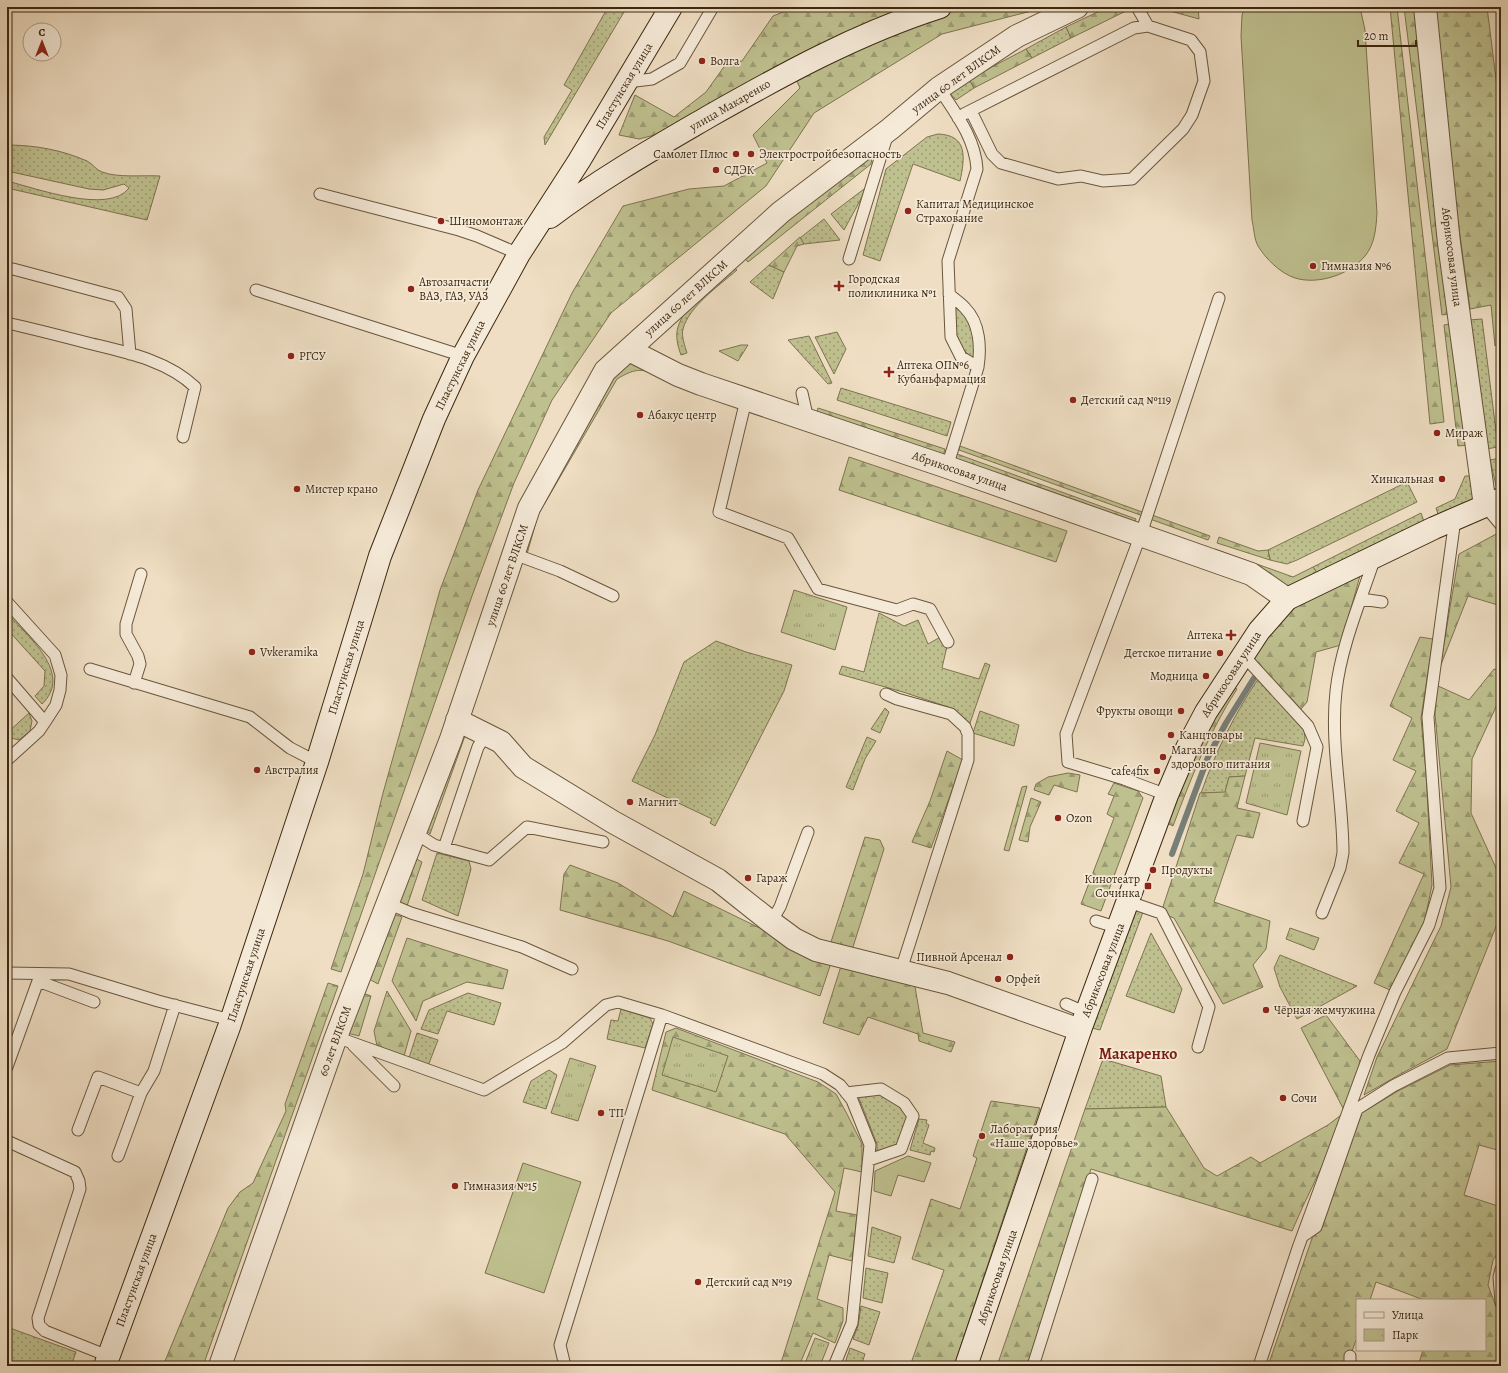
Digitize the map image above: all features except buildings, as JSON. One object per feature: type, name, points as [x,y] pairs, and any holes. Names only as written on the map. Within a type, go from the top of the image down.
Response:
[{"type":"street","name":"Пластунская улица","points":[[107,1361],[231,1020],[317,762],[380,556],[423,446],[462,356],[519,254],[579,162],[671,7]]},
{"type":"street","name":"улица Макаренко","points":[[535,228],[616,170],[770,82],[840,47],[913,16],[940,7]]},
{"type":"street","name":"улица 60 лет ВЛКСМ","points":[[457,720],[529,508],[605,371],[781,212],[890,129],[939,88],[1017,36],[1077,7]]},
{"type":"street","name":"Абрикосовая улица","points":[[966,1366],[1084,1021],[1129,902],[1167,795],[1193,736],[1210,706],[1258,632],[1287,599],[1455,518],[1493,502],[1449,243],[1425,7]]},
{"type":"street","name":"Абрикосовая улица","points":[[629,350],[678,375],[746,400],[947,467],[1141,534],[1251,574],[1287,599]]},
{"type":"street","points":[[457,720],[501,742],[523,766],[613,822],[718,880],[794,939],[816,950],[848,959],[901,970],[1084,1021]]},
{"type":"street","name":"60 лет ВЛКСМ","points":[[220,1366],[343,1039],[387,903],[457,720]]},
{"type":"lane","points":[[627,82],[652,79],[680,63],[713,7]]},
{"type":"lane","points":[[1138,7],[1148,26]]},
{"type":"lane","points":[[958,118],[971,111],[1134,28],[1148,26],[1191,40],[1200,52],[1204,81],[1192,115],[1184,129],[1132,179],[1103,181],[1081,176],[1058,179],[1001,163],[992,154],[971,111]]},
{"type":"lane","points":[[939,88],[969,136],[976,154],[977,170],[948,261],[951,337],[961,357],[978,367]]},
{"type":"lane","points":[[850,259],[890,129]]},
{"type":"lane","points":[[320,194],[459,230],[519,254]]},
{"type":"lane","points":[[13,269],[118,297],[126,309],[130,354]]},
{"type":"lane","points":[[256,290],[462,356]]},
{"type":"lane","points":[[947,467],[978,367],[980,350],[976,328],[967,309],[949,294]]},
{"type":"lane","points":[[1167,795],[1124,779],[1068,762],[1066,734],[1141,534],[1219,298]]},
{"type":"lane","points":[[7,323],[130,354],[168,367],[185,377],[195,387],[183,437]]},
{"type":"lane","points":[[802,393],[808,420]]},
{"type":"lane","points":[[746,400],[719,512],[788,538],[818,589],[897,610],[913,604],[930,609],[948,642]]},
{"type":"lane","points":[[1493,502],[1501,525]]},
{"type":"lane","points":[[1259,1366],[1303,1236],[1374,1040],[1395,992],[1429,925],[1440,888],[1428,717],[1455,518]]},
{"type":"lane","points":[[514,554],[560,572],[613,596]]},
{"type":"lane","points":[[1322,912],[1340,868],[1343,853],[1335,745],[1336,692],[1342,660],[1375,556]]},
{"type":"lane","points":[[134,683],[140,664],[138,656],[126,634],[126,624],[141,574]]},
{"type":"lane","points":[[1361,599],[1382,602]]},
{"type":"lane","points":[[7,602],[55,655],[61,675],[60,690],[56,705],[45,722],[39,731],[8,756]]},
{"type":"lane","points":[[1243,655],[1308,726],[1317,747],[1303,821]]},
{"type":"lane","points":[[90,669],[250,717],[290,748],[317,762]]},
{"type":"lane","points":[[7,678],[45,722]]},
{"type":"lane","points":[[886,694],[897,699],[951,714],[965,727],[968,734],[968,760],[901,970]]},
{"type":"lane","points":[[444,848],[478,747],[486,734]]},
{"type":"lane","points":[[414,833],[434,845],[489,860],[527,827],[603,842]]},
{"type":"lane","points":[[771,922],[780,907],[808,832]]},
{"type":"lane","points":[[1129,902],[1161,913],[1209,1007],[1198,1047]]},
{"type":"lane","points":[[387,903],[411,913],[522,948],[572,969]]},
{"type":"lane","points":[[1096,922],[1119,928]]},
{"type":"lane","points":[[7,973],[69,974],[231,1020]]},
{"type":"lane","points":[[7,1067],[38,982],[94,1002]]},
{"type":"lane","points":[[343,1039],[484,1090],[562,1043],[606,1005],[618,1002],[662,1015],[823,1074],[840,1085],[852,1100],[870,1145],[852,1322],[834,1366]]},
{"type":"lane","points":[[1066,1004],[1084,1021]]},
{"type":"lane","points":[[118,1156],[141,1093],[154,1071],[175,1005]]},
{"type":"lane","points":[[565,1366],[560,1345],[662,1015]]},
{"type":"lane","points":[[343,1039],[394,1086]]},
{"type":"lane","points":[[1303,1236],[1316,1227],[1357,1110],[1394,1086],[1448,1058],[1501,1053]]},
{"type":"lane","points":[[78,1130],[98,1077],[141,1093]]},
{"type":"lane","points":[[846,1093],[881,1089],[904,1103],[913,1116],[901,1149],[869,1160]]},
{"type":"lane","points":[[7,1143],[75,1172],[79,1181],[80,1189],[38,1318],[39,1325],[45,1331],[107,1361]]},
{"type":"lane","points":[[1033,1366],[1092,1179]]},
{"type":"lane","points":[[1501,1269],[1499,1277],[1501,1302]]},
{"type":"green space","points":[[608,7],[627,7],[545,145],[544,137],[572,90],[564,85]]},
{"type":"green space","points":[[796,7],[1047,7],[942,34],[814,113],[766,186],[611,313],[552,400],[514,483],[472,596],[341,972],[331,969],[363,874],[383,793],[440,590],[478,490],[572,293],[623,206],[689,189],[724,186],[767,163],[753,135],[800,88],[788,62],[666,132],[639,139],[619,135],[635,95],[674,117],[706,92],[726,64],[742,61],[773,16]]},
{"type":"green space","points":[[1108,7],[1124,7],[1126,11],[1071,38],[1066,27]]},
{"type":"green space","points":[[1198,7],[1199,19],[1159,8]]},
{"type":"green space","points":[[1245,7],[1360,7],[1365,30],[1377,213],[1376,224],[1373,241],[1365,256],[1351,268],[1333,277],[1304,280],[1289,276],[1269,261],[1258,246],[1256,240],[1252,220],[1241,36],[1242,15]]},
{"type":"green space","points":[[1390,7],[1397,7],[1444,422],[1430,424]]},
{"type":"green space","points":[[1404,7],[1421,7],[1455,313],[1442,315]]},
{"type":"green space","points":[[1436,7],[1487,7],[1501,119],[1501,340],[1495,346],[1491,305],[1470,309],[1450,162]]},
{"type":"green space","points":[[1066,27],[1071,38],[1032,58],[1026,49]]},
{"type":"green space","points":[[1026,49],[1032,58],[974,88],[969,79]]},
{"type":"green space","points":[[969,79],[974,88],[956,100],[946,89]]},
{"type":"green space","points":[[938,134],[948,135],[955,139],[962,149],[963,164],[960,181],[913,164],[880,261],[863,255],[886,169],[927,137]]},
{"type":"green space","points":[[7,145],[38,147],[58,151],[87,161],[100,171],[108,174],[123,176],[160,176],[147,220],[7,188],[7,181],[71,197],[105,199],[119,196],[129,188],[124,184],[103,190],[89,189],[7,171]]},
{"type":"green space","points":[[873,152],[871,164],[748,262],[742,255]]},
{"type":"green space","points":[[868,186],[844,230],[831,214]]},
{"type":"green space","points":[[824,219],[840,240],[804,244],[800,238]]},
{"type":"green space","points":[[800,237],[804,244],[797,246],[784,272],[769,265]]},
{"type":"green space","points":[[730,264],[737,270],[706,296],[686,320],[682,335],[687,353],[681,355],[677,334],[682,318],[687,309],[700,293]]},
{"type":"green space","points":[[769,265],[784,272],[773,299],[750,282]]},
{"type":"green space","points":[[952,304],[963,311],[973,333],[975,359],[963,349],[956,335]]},
{"type":"green space","points":[[1482,319],[1498,447],[1486,449],[1469,320]]},
{"type":"green space","points":[[1455,323],[1470,445],[1458,446],[1444,325]]},
{"type":"green space","points":[[837,332],[846,349],[834,374],[815,337]]},
{"type":"green space","points":[[809,336],[832,383],[828,384],[788,340]]},
{"type":"green space","points":[[741,345],[748,345],[738,361],[719,351]]},
{"type":"green space","points":[[636,357],[664,376],[640,370],[630,372],[617,379],[538,515],[527,554],[520,551],[534,509],[603,386]]},
{"type":"green space","points":[[841,388],[951,422],[947,436],[837,400]]},
{"type":"green space","points":[[818,408],[945,449],[942,460],[816,415]]},
{"type":"green space","points":[[960,446],[1145,513],[1143,516],[959,450]]},
{"type":"green space","points":[[957,454],[1136,519],[1133,526],[954,465]]},
{"type":"green space","points":[[849,457],[1067,531],[1056,562],[839,490]]},
{"type":"green space","points":[[1501,458],[1501,489],[1497,490],[1490,460]]},
{"type":"green space","points":[[1465,476],[1475,476],[1473,502],[1439,517],[1436,508],[1455,499]]},
{"type":"green space","points":[[1407,482],[1417,502],[1287,564],[1270,560],[1268,550]]},
{"type":"green space","points":[[1421,513],[1426,527],[1320,577],[1313,567]]},
{"type":"green space","points":[[1152,515],[1210,536],[1208,540],[1150,519]]},
{"type":"green space","points":[[1500,532],[1501,606],[1468,596],[1440,667],[1459,554]]},
{"type":"green space","points":[[1219,537],[1258,551],[1268,550],[1270,560],[1217,543]]},
{"type":"green space","points":[[1215,549],[1293,577],[1313,567],[1320,577],[1286,591],[1213,556]]},
{"type":"green space","points":[[1361,572],[1341,645],[1316,652],[1307,702],[1301,709],[1251,656],[1293,606]]},
{"type":"green space","points":[[794,590],[847,607],[835,650],[781,632]]},
{"type":"green space","points":[[7,613],[35,644],[44,656],[50,668],[53,680],[51,692],[42,704],[35,696],[44,686],[45,671],[7,629]]},
{"type":"green space","points":[[879,613],[904,626],[918,620],[928,644],[944,635],[948,642],[942,668],[979,679],[985,663],[990,665],[969,726],[954,709],[903,692],[839,674],[842,666],[864,672]]},
{"type":"green space","points":[[1420,637],[1433,639],[1421,718],[1426,773],[1432,885],[1424,924],[1390,990],[1374,983],[1424,874],[1399,863],[1419,823],[1396,811],[1416,771],[1393,760],[1412,718],[1390,706]]},
{"type":"green space","points":[[716,641],[746,652],[792,665],[784,691],[715,826],[710,823],[712,819],[632,781],[655,735],[684,662]]},
{"type":"green space","points":[[1494,669],[1501,671],[1501,696],[1472,759],[1471,813],[1501,879],[1501,908],[1499,919],[1447,1049],[1364,1095],[1377,1057],[1441,926],[1451,887],[1435,714],[1436,685],[1469,700]]},
{"type":"green space","points":[[1258,679],[1304,728],[1305,739],[1303,746],[1255,738],[1245,776],[1229,777],[1225,793],[1201,793],[1212,763],[1226,734]]},
{"type":"green space","points":[[1229,685],[1237,689],[1209,739],[1173,826],[1165,822],[1191,752]]},
{"type":"green space","points":[[885,708],[889,712],[880,733],[871,729]]},
{"type":"green space","points":[[980,711],[1019,725],[1014,746],[973,733]]},
{"type":"green space","points":[[29,713],[32,721],[30,731],[19,740],[7,737],[7,733]]},
{"type":"green space","points":[[460,731],[466,733],[430,834],[424,827]]},
{"type":"green space","points":[[867,737],[876,741],[865,759],[853,790],[846,787]]},
{"type":"green space","points":[[1260,743],[1301,751],[1287,815],[1246,803]]},
{"type":"green space","points":[[947,751],[963,760],[931,848],[912,842],[930,801]]},
{"type":"green space","points":[[1068,773],[1080,775],[1077,792],[1054,785],[1049,795],[1034,790],[1036,784],[1048,777]]},
{"type":"green space","points":[[1245,776],[1237,808],[1260,813],[1253,838],[1237,835],[1214,902],[1270,921],[1266,949],[1253,965],[1263,987],[1223,1004],[1174,918],[1161,913],[1200,793],[1225,792],[1229,777]]},
{"type":"green space","points":[[1114,783],[1138,791],[1143,798],[1101,911],[1081,904],[1114,818],[1107,814],[1114,796],[1108,794]]},
{"type":"green space","points":[[1027,786],[1009,851],[1004,850],[1022,787]]},
{"type":"green space","points":[[1031,798],[1041,802],[1030,827],[1028,842],[1019,840]]},
{"type":"green space","points":[[865,837],[880,840],[884,849],[852,950],[830,945]]},
{"type":"green space","points":[[437,853],[469,861],[471,869],[458,916],[422,900]]},
{"type":"green space","points":[[413,857],[422,862],[407,906],[399,903]]},
{"type":"green space","points":[[570,865],[618,883],[673,917],[684,891],[831,963],[820,996],[668,941],[560,910],[564,874]]},
{"type":"green space","points":[[1131,908],[1143,912],[1100,1030],[1088,1027]]},
{"type":"green space","points":[[393,914],[402,917],[378,984],[369,979]]},
{"type":"green space","points":[[1290,928],[1319,938],[1314,950],[1286,939]]},
{"type":"green space","points":[[1151,933],[1182,989],[1174,1013],[1126,996]]},
{"type":"green space","points":[[407,938],[508,970],[503,989],[467,982],[423,1001],[416,1021],[392,981]]},
{"type":"green space","points":[[1280,955],[1357,986],[1297,1019],[1280,987],[1274,968]]},
{"type":"green space","points":[[842,963],[914,981],[923,1033],[955,1042],[951,1052],[919,1041],[918,1034],[868,1017],[859,1035],[823,1023]]},
{"type":"green space","points":[[328,983],[338,986],[203,1366],[163,1366],[228,1208],[240,1192],[253,1183],[286,1111],[285,1104]]},
{"type":"green space","points":[[387,991],[411,1031],[404,1056],[377,1046],[374,1031]]},
{"type":"green space","points":[[360,992],[371,996],[359,1036],[347,1033]]},
{"type":"green space","points":[[468,993],[501,1003],[494,1025],[447,1011],[438,1034],[421,1029],[429,1010]]},
{"type":"green space","points":[[621,1009],[650,1018],[653,1024],[645,1048],[607,1039],[611,1020],[618,1021]]},
{"type":"green space","points":[[1326,1015],[1360,1061],[1342,1123],[1292,1231],[1091,1169],[1027,1366],[997,1366],[1085,1109],[1166,1107],[1204,1168],[1217,1176],[1251,1157],[1260,1163],[1328,1125],[1345,1112],[1301,1028]]},
{"type":"green space","points":[[676,1028],[818,1082],[836,1094],[862,1144],[862,1172],[844,1168],[836,1211],[857,1215],[852,1261],[829,1255],[817,1299],[843,1308],[843,1321],[835,1343],[813,1333],[799,1366],[780,1366],[835,1192],[785,1134],[652,1090],[666,1032]]},
{"type":"green space","points":[[417,1033],[438,1040],[428,1066],[408,1061]]},
{"type":"green space","points":[[673,1037],[728,1056],[716,1092],[662,1075]]},
{"type":"green space","points":[[570,1058],[596,1066],[578,1121],[551,1113]]},
{"type":"green space","points":[[1103,1059],[1161,1076],[1166,1107],[1085,1109]]},
{"type":"green space","points":[[1501,1061],[1501,1151],[1479,1145],[1464,1195],[1501,1207],[1501,1249],[1493,1260],[1488,1285],[1501,1320],[1501,1362],[1499,1366],[1418,1366],[1423,1351],[1486,1351],[1486,1299],[1421,1299],[1376,1282],[1370,1299],[1356,1299],[1356,1340],[1347,1366],[1268,1366],[1327,1195],[1360,1114],[1398,1091],[1450,1065]]},
{"type":"green space","points":[[549,1070],[557,1075],[546,1109],[523,1102],[531,1081]]},
{"type":"green space","points":[[879,1093],[901,1107],[907,1117],[899,1145],[877,1153],[877,1144],[858,1096]]},
{"type":"green space","points":[[991,1101],[1040,1108],[954,1366],[910,1366],[944,1270],[912,1259],[931,1199],[960,1209],[977,1158],[973,1156]]},
{"type":"green space","points":[[919,1119],[927,1120],[926,1123],[929,1125],[923,1143],[935,1148],[934,1152],[931,1151],[930,1155],[910,1150]]},
{"type":"green space","points":[[908,1156],[931,1163],[924,1182],[898,1175],[891,1196],[874,1191],[875,1171]]},
{"type":"green space","points":[[523,1163],[581,1182],[544,1293],[485,1273]]},
{"type":"green space","points":[[872,1227],[901,1237],[894,1263],[868,1256]]},
{"type":"green space","points":[[866,1268],[888,1273],[882,1303],[863,1298]]},
{"type":"green space","points":[[861,1306],[880,1312],[869,1345],[853,1339],[858,1326]]},
{"type":"green space","points":[[7,1327],[76,1352],[71,1366],[7,1366]]},
{"type":"green space","points":[[815,1338],[829,1343],[820,1366],[804,1366]]},
{"type":"green space","points":[[850,1348],[865,1354],[861,1366],[844,1366]]},
{"type":"waterway","points":[[1172,854],[1208,757],[1226,723],[1254,678]]},
{"type":"place","name":"Волга","points":[[702,61]]},
{"type":"place","name":"Самолет Плюс","points":[[736,154]]},
{"type":"place","name":"Электростройбезопасность","points":[[751,154]]},
{"type":"place","name":"СДЭК","points":[[716,170]]},
{"type":"place","name":"Капитал Медицинское Страхование","points":[[908,211]]},
{"type":"place","name":"Шиномонтаж","points":[[441,221]]},
{"type":"place","name":"Гимназия №6","points":[[1313,266]]},
{"type":"place","name":"Городская поликлиника №1","points":[[839,286]]},
{"type":"place","name":"Автозапчасти ВАЗ, ГАЗ, УАЗ","points":[[411,289]]},
{"type":"place","name":"РГСУ","points":[[291,356]]},
{"type":"place","name":"Аптека ОП№6 Кубаньфармация","points":[[889,372]]},
{"type":"place","name":"Детский сад №119","points":[[1073,400]]},
{"type":"place","name":"Абакус центр","points":[[640,415]]},
{"type":"place","name":"Мираж","points":[[1437,433]]},
{"type":"place","name":"Хинкальная","points":[[1442,479]]},
{"type":"place","name":"Мистер крано","points":[[297,489]]},
{"type":"place","name":"Аптека","points":[[1231,635]]},
{"type":"place","name":"Vvkeramika","points":[[252,652]]},
{"type":"place","name":"Детское питание","points":[[1220,653]]},
{"type":"place","name":"Модница","points":[[1206,676]]},
{"type":"place","name":"Фрукты овощи","points":[[1181,711]]},
{"type":"place","name":"Канцтовары","points":[[1171,735]]},
{"type":"place","name":"Магазин здорового питания","points":[[1163,757]]},
{"type":"place","name":"Австралия","points":[[257,770]]},
{"type":"place","name":"cafe4fix","points":[[1157,771]]},
{"type":"place","name":"Магнит","points":[[630,802]]},
{"type":"place","name":"Ozon","points":[[1058,818]]},
{"type":"place","name":"Продукты","points":[[1153,870]]},
{"type":"place","name":"Гараж","points":[[748,878]]},
{"type":"place","name":"Кинотеатр Сочинка","points":[[1148,886]]},
{"type":"place","name":"Пивной Арсенал","points":[[1010,957]]},
{"type":"place","name":"Орфей","points":[[998,979]]},
{"type":"place","name":"Чёрная жемчужина","points":[[1266,1010]]},
{"type":"place","name":"Сочи","points":[[1283,1098]]},
{"type":"place","name":"ТП","points":[[601,1113]]},
{"type":"place","name":"Лаборатория «Наше здоровье»","points":[[982,1136]]},
{"type":"place","name":"Гимназия №15","points":[[455,1186]]},
{"type":"place","name":"Детский сад №19","points":[[698,1282]]},
{"type":"district","name":"Макаренко","points":[[1138,1053]]}]
